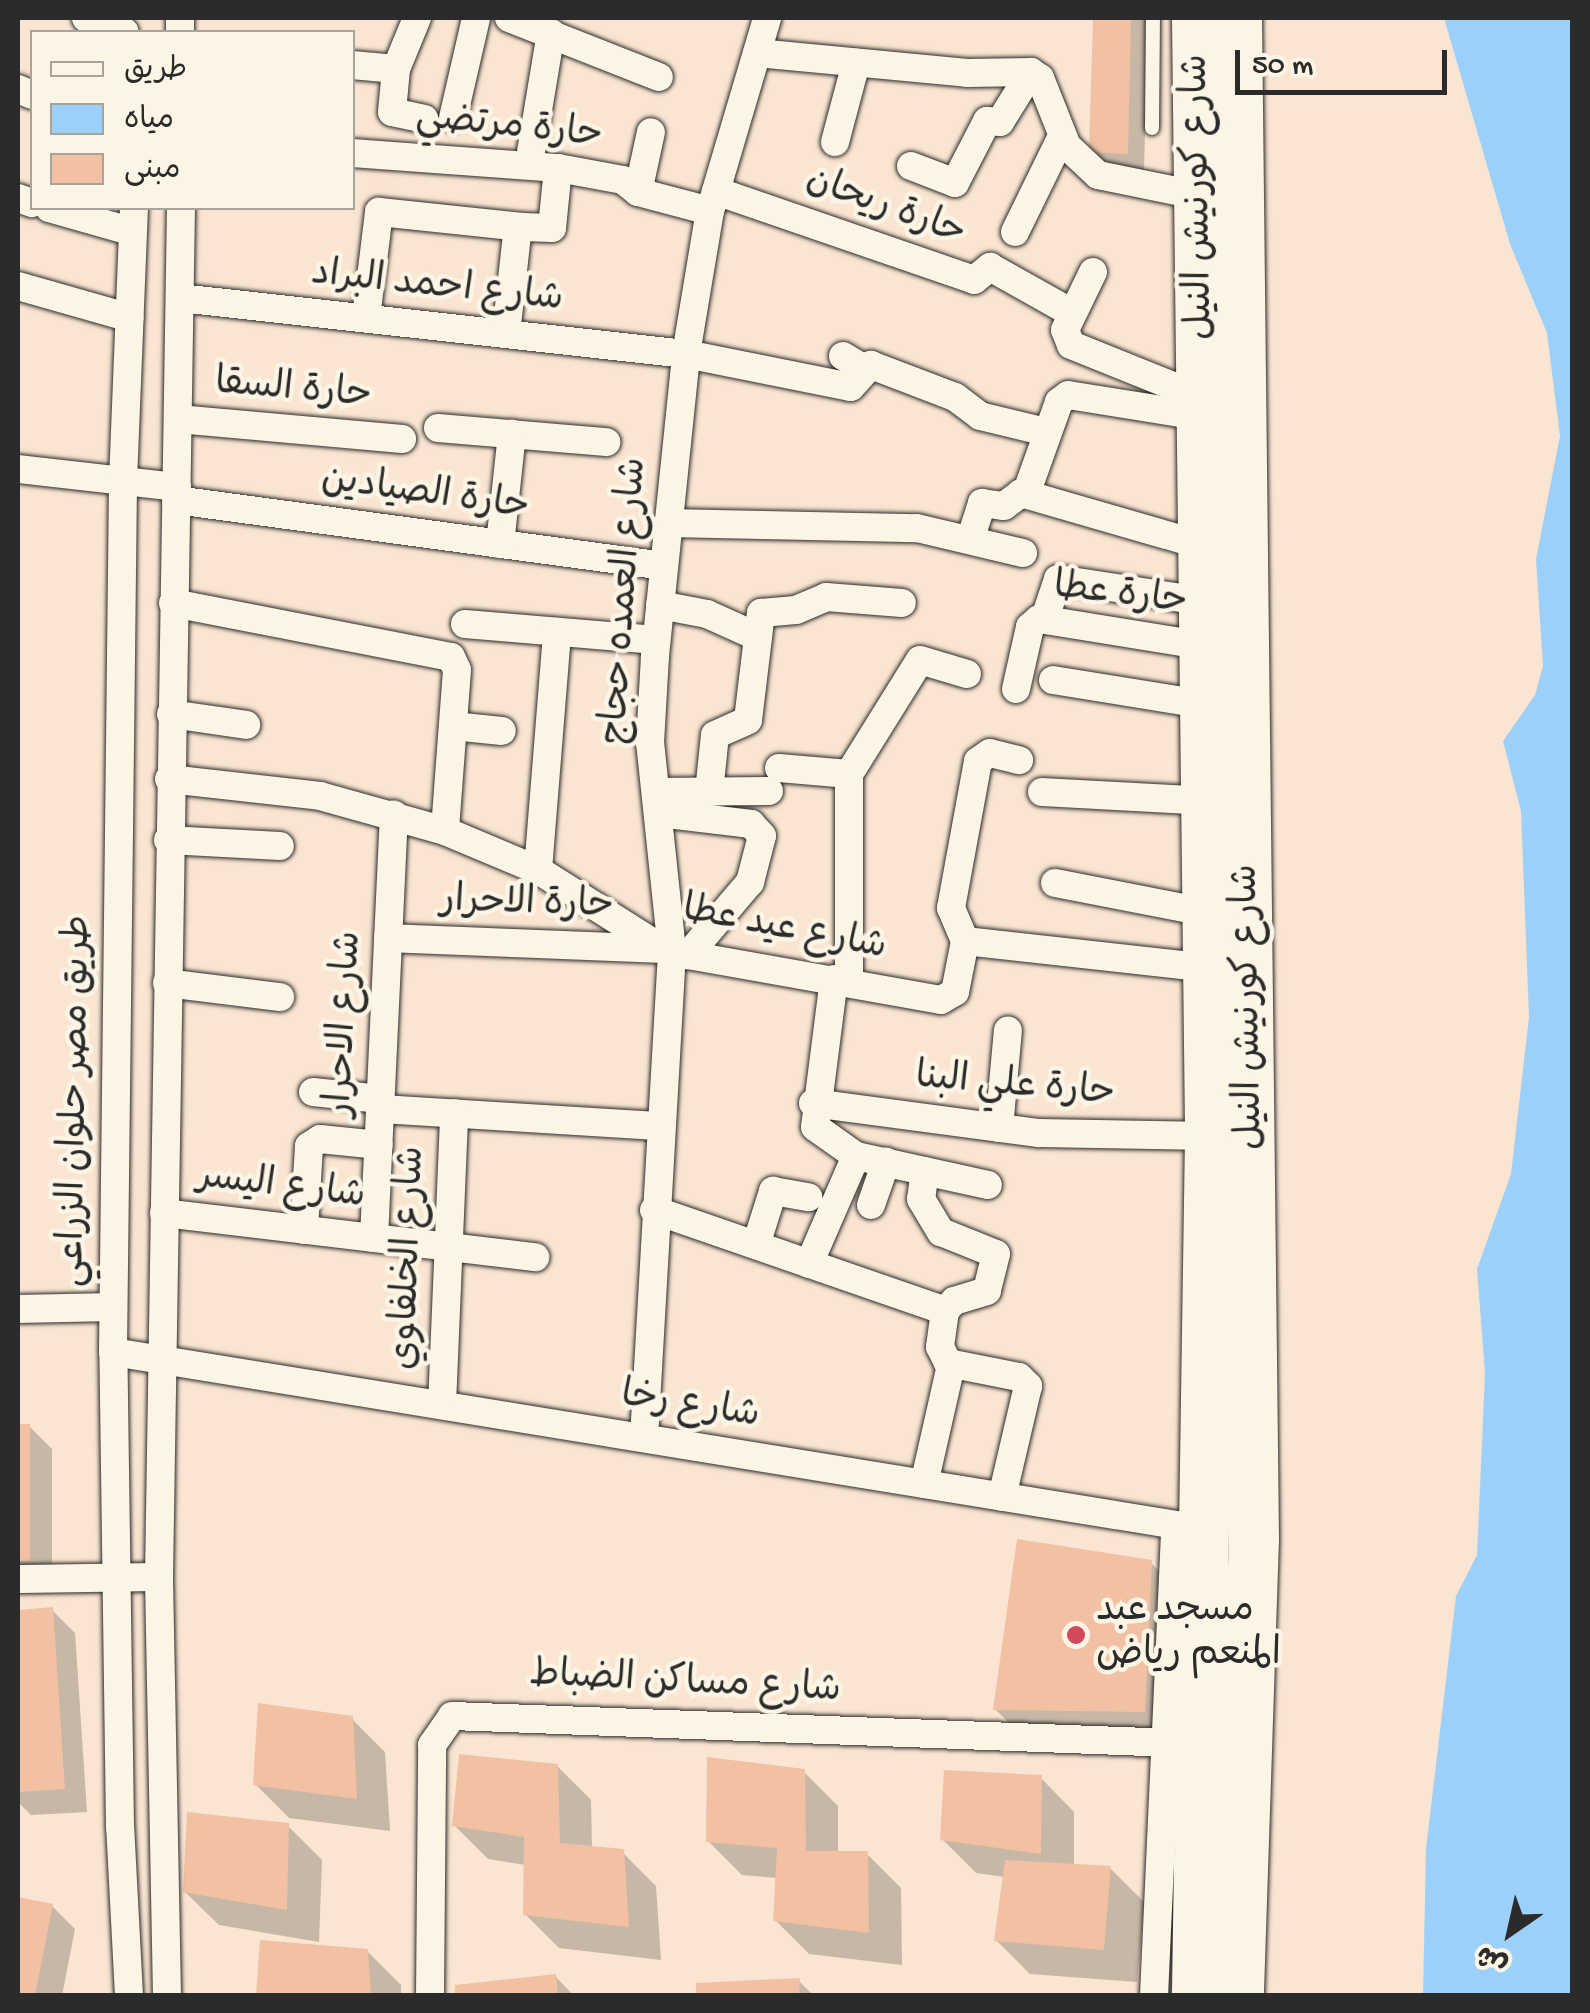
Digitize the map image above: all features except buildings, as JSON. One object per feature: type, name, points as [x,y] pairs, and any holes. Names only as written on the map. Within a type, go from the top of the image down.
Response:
[{"type":"highway","name":"شارع كورنيش النيل","points":[[1197,18],[1206,408],[1209,914],[1230,969],[1210,1136],[1219,1937],[1197,1996]]},
{"type":"highway","name":"شارع كورنيش النيل","points":[[1237,18],[1230,969],[1212,1531],[1183,1744],[1219,1937],[1238,1996]]},
{"type":"street","points":[[86,18],[120,30]]},
{"type":"street","points":[[417,18],[396,69],[392,114],[424,120]]},
{"type":"street","points":[[453,118],[476,18]]},
{"type":"street","points":[[509,18],[659,78]]},
{"type":"street","name":"شارع العمده حجاج","points":[[644,1438],[657,1126],[674,952],[650,743],[656,640],[686,354],[714,201],[767,18]]},
{"type":"street","points":[[529,164],[552,33]]},
{"type":"street","points":[[757,53],[856,63],[1030,72],[1040,78],[1062,136],[1098,174],[1201,196]]},
{"type":"street","points":[[835,142],[856,63]]},
{"type":"street","points":[[355,65],[396,69]]},
{"type":"street","points":[[911,166],[954,182],[986,121],[1000,122],[1030,72]]},
{"type":"street","points":[[638,192],[651,132]]},
{"type":"street","points":[[1015,232],[1062,136]]},
{"type":"street","name":"حارة مرتضي","points":[[355,153],[529,164],[623,180],[638,192],[714,201]]},
{"type":"street","points":[[366,318],[379,212],[552,228],[558,168]]},
{"type":"street","name":"حارة ريحان","points":[[714,201],[971,279],[987,266],[1072,314]]},
{"type":"street","points":[[63,210],[134,220]]},
{"type":"street","points":[[168,1996],[159,1577],[181,210]]},
{"type":"street","name":"طريق مصر حلوان الزراعي","points":[[129,1996],[114,1577],[113,1307],[122,481],[134,220]]},
{"type":"street","points":[[506,334],[522,227]]},
{"type":"street","points":[[1093,272],[1065,330],[1071,346],[1206,408]]},
{"type":"street","points":[[18,286],[130,318]]},
{"type":"street","name":"شارع احمد البراد","points":[[180,298],[280,323],[366,318],[686,354],[851,387],[854,362],[955,397],[980,416],[1046,432]]},
{"type":"street","points":[[1026,494],[1059,402],[1074,394],[1206,408]]},
{"type":"street","name":"حارة السقا","points":[[178,419],[402,439]]},
{"type":"street","points":[[438,428],[606,442]]},
{"type":"street","points":[[500,544],[512,434]]},
{"type":"street","name":"حارة الصيادين","points":[[18,470],[122,481],[500,544],[664,566]]},
{"type":"street","points":[[971,537],[982,503],[1004,506],[1015,493],[1206,546]]},
{"type":"street","points":[[668,523],[917,528],[971,537],[1023,553]]},
{"type":"street","points":[[1045,618],[1058,579],[1206,624]]},
{"type":"street","points":[[710,792],[715,735],[748,720],[765,611],[796,610],[826,596],[902,603]]},
{"type":"street","points":[[174,603],[445,654],[458,670],[445,831]]},
{"type":"street","points":[[660,605],[708,614],[758,638]]},
{"type":"street","name":"حارة عطا","points":[[1016,688],[1030,627],[1045,618],[1206,624]]},
{"type":"street","points":[[465,624],[656,640]]},
{"type":"street","points":[[538,870],[557,632]]},
{"type":"street","points":[[968,674],[922,658],[849,774],[841,877],[841,980],[814,1115],[856,1156],[988,1185]]},
{"type":"street","points":[[1054,680],[1207,705]]},
{"type":"street","points":[[171,714],[246,724]]},
{"type":"street","points":[[453,726],[502,731]]},
{"type":"street","points":[[1018,760],[986,754],[978,761],[951,908],[965,942],[1230,969]]},
{"type":"street","points":[[657,802],[774,779],[849,774]]},
{"type":"street","name":"شارع عيد عطا","points":[[169,779],[282,790],[394,814],[445,831],[538,870],[674,952],[948,998],[965,942]]},
{"type":"street","points":[[1042,792],[1209,801]]},
{"type":"street","points":[[657,802],[750,824],[762,836],[750,882],[674,952]]},
{"type":"street","name":"شارع الاحرار","points":[[374,1238],[394,814]]},
{"type":"street","points":[[168,840],[280,846]]},
{"type":"street","points":[[1055,882],[1209,914]]},
{"type":"street","name":"حارة الاحرار","points":[[388,938],[674,952]]},
{"type":"street","points":[[167,984],[280,997]]},
{"type":"street","points":[[999,1128],[1008,1030]]},
{"type":"street","points":[[313,1092],[454,1113],[657,1126]]},
{"type":"street","name":"شارع الخلفاوي","points":[[442,1405],[454,1113]]},
{"type":"street","name":"حارة علي البنا","points":[[814,1115],[999,1128],[1210,1136]]},
{"type":"street","points":[[304,1230],[308,1146],[320,1138],[379,1145]]},
{"type":"street","points":[[809,1264],[856,1156]]},
{"type":"street","points":[[871,1205],[886,1162]]},
{"type":"street","points":[[654,1210],[945,1311],[1001,1289],[994,1250],[940,1232],[921,1199],[925,1171]]},
{"type":"street","points":[[756,1245],[773,1191],[808,1197]]},
{"type":"street","name":"شارع اليسر","points":[[164,1214],[535,1257]]},
{"type":"street","points":[[18,1309],[113,1307]]},
{"type":"street","points":[[945,1311],[940,1347],[952,1365],[1026,1382],[1002,1497]]},
{"type":"street","name":"شارع رخا","points":[[113,1352],[1212,1531]]},
{"type":"street","points":[[924,1484],[952,1365]]},
{"type":"street","points":[[18,1579],[159,1577]]},
{"type":"street","name":"شارع مساكن الضباط","points":[[430,1996],[432,1744],[452,1716],[1183,1744]]},
{"type":"street","points":[[1154,1996],[1183,1744]]},
{"type":"lane","points":[[1152,128],[1153,18]]},
{"type":"water","points":[[1444,18],[1572,18],[1572,1995],[1423,1995],[1426,1849],[1456,1596],[1477,1555],[1485,1373],[1477,1269],[1511,1174],[1529,1017],[1521,811],[1503,741],[1535,695],[1543,666],[1536,559],[1560,436],[1547,333],[1510,244]]},
{"type":"place","name":"مسجد عبد المنعم رياض","points":[[1076,1635]]}]
